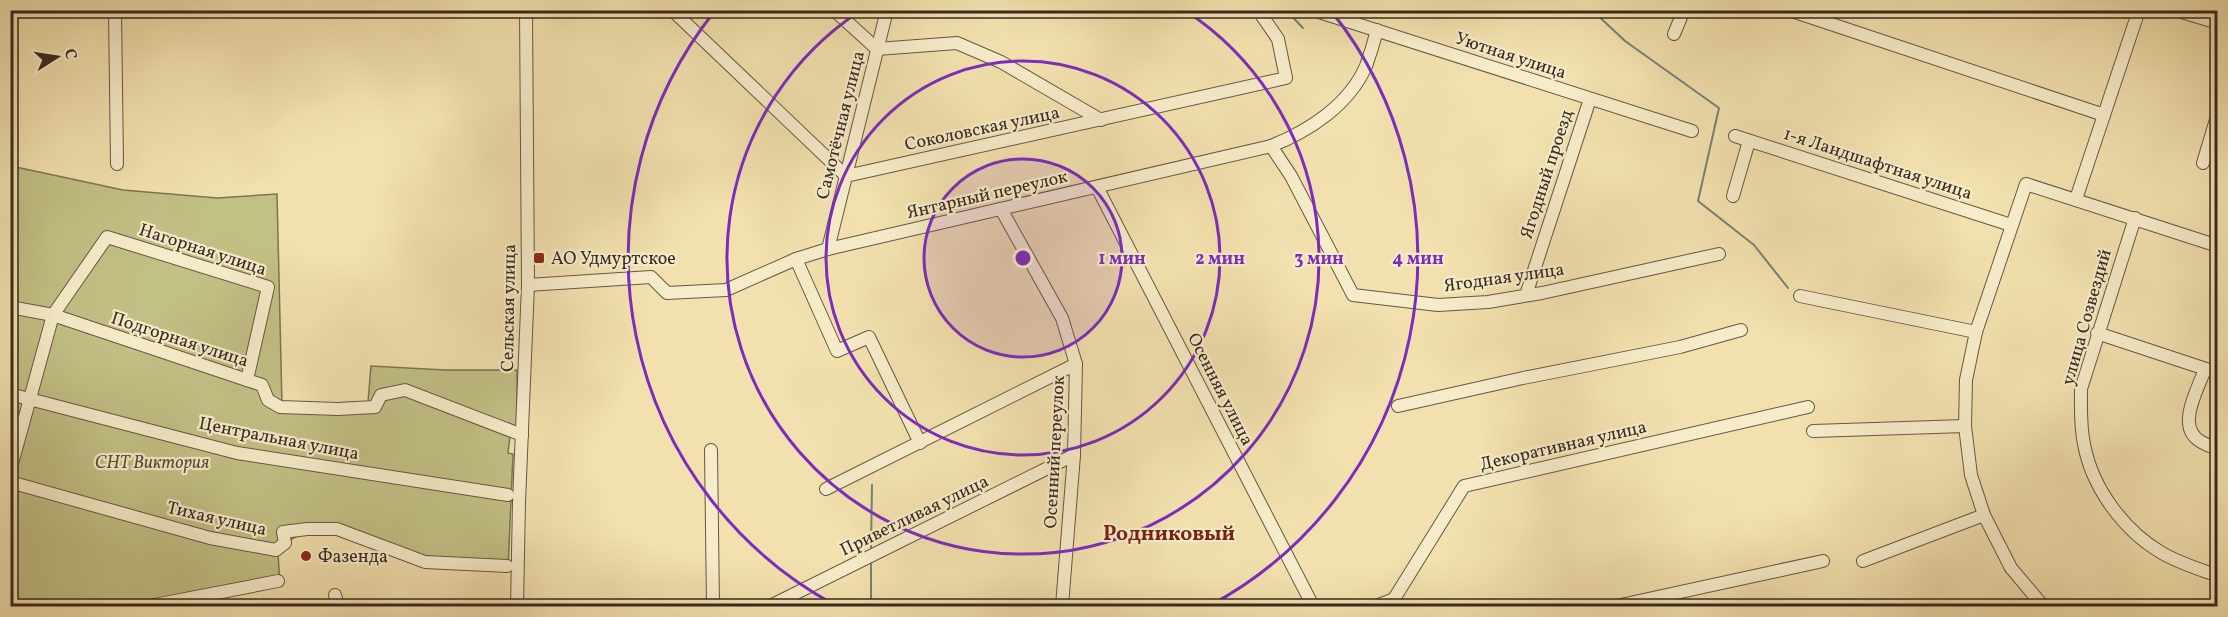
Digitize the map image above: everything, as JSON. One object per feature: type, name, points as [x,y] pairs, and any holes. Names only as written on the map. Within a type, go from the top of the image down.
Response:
[{"type":"street","points":[[115,10],[117,164]]},
{"type":"street","name":"Сельская улица","points":[[517,606],[528,285],[526,10]]},
{"type":"street","points":[[672,10],[846,176]]},
{"type":"street","points":[[834,10],[877,49],[957,43],[1002,62],[1101,120]]},
{"type":"street","name":"Самотёчная улица","points":[[828,249],[887,10]]},
{"type":"street","name":"Соколовская улица","points":[[846,176],[1286,78],[1278,39],[1258,10]]},
{"type":"street","points":[[1358,10],[1361,25]]},
{"type":"street","points":[[1674,34],[1684,10]]},
{"type":"street","points":[[1789,10],[2104,115]]},
{"type":"street","points":[[2076,199],[2139,10]]},
{"type":"street","points":[[2175,10],[2217,23]]},
{"type":"street","name":"Уютная улица","points":[[1319,12],[1692,130]]},
{"type":"street","name":"Янтарный переулок","points":[[528,285],[651,277],[667,293],[726,290],[828,249],[1272,146],[1326,117],[1347,96],[1365,68],[1377,30]]},
{"type":"street","name":"Ягодный проезд","points":[[1526,295],[1590,99]]},
{"type":"street","points":[[2203,163],[2217,113]]},
{"type":"street","name":"1-я Ландшафтная улица","points":[[1735,136],[2011,225]]},
{"type":"street","points":[[1733,196],[1749,141]]},
{"type":"street","name":"Ягодная улица","points":[[1272,146],[1291,176],[1353,296],[1452,305],[1526,295],[1719,254]]},
{"type":"street","points":[[2043,606],[2011,568],[1984,515],[1971,475],[1965,426],[1966,380],[1976,332],[2026,184],[2217,246]]},
{"type":"street","name":"Осенняя улица","points":[[1096,187],[1313,606]]},
{"type":"street","name":"Осенний переулок","points":[[1001,209],[1062,318],[1076,364],[1074,455],[1062,606]]},
{"type":"street","name":"улица Созвездий","points":[[2134,218],[2081,389],[2084,446],[2092,471],[2115,512],[2130,530],[2146,543],[2182,563],[2217,576]]},
{"type":"street","name":"Нагорная улица","points":[[53,315],[107,237],[268,286],[247,380]]},
{"type":"street","points":[[796,260],[837,351],[869,338],[920,443]]},
{"type":"street","points":[[1800,296],[1976,332]]},
{"type":"street","name":"Подгорная улица","points":[[10,307],[53,315],[262,385],[268,400],[280,407],[338,409],[375,407],[381,395],[405,390],[522,435]]},
{"type":"street","points":[[10,471],[53,315]]},
{"type":"street","points":[[1398,406],[1669,349],[1741,330]]},
{"type":"street","points":[[2097,333],[2217,373]]},
{"type":"street","points":[[826,489],[1076,364]]},
{"type":"street","points":[[2205,369],[2191,408],[2189,425],[2193,436],[2217,449]]},
{"type":"street","name":"Центральная улица","points":[[10,394],[237,453],[508,495]]},
{"type":"street","name":"Декоративная улица","points":[[1396,602],[1464,486],[1808,407]]},
{"type":"street","points":[[1813,431],[1965,426]]},
{"type":"street","points":[[711,450],[713,606]]},
{"type":"street","name":"Приветливая улица","points":[[770,606],[1074,455]]},
{"type":"street","name":"Тихая улица","points":[[10,482],[210,538],[276,550],[285,543],[283,532],[337,529],[425,562],[507,566]]},
{"type":"street","points":[[1863,561],[1984,515]]},
{"type":"street","points":[[1616,606],[1823,561]]},
{"type":"street","points":[[149,606],[278,581]]},
{"type":"street","points":[[1376,606],[1396,602]]},
{"type":"green space","name":"СНТ Виктория","points":[[11,166],[123,190],[217,198],[277,194],[282,404],[368,402],[371,366],[445,370],[517,370],[517,427],[511,427],[508,453],[513,454],[508,569],[424,566],[336,534],[301,534],[290,540],[278,553],[280,585],[173,606],[11,606]]},
{"type":"waterway","points":[[1286,10],[1303,28]]},
{"type":"waterway","points":[[1592,10],[1625,41],[1719,108],[1698,201],[1754,245],[1788,288]]},
{"type":"waterway","points":[[871,548],[872,485]]},
{"type":"waterway","points":[[871,561],[871,606]]},
{"type":"place","name":"АО Удмуртское","points":[[539,258]]},
{"type":"place","name":"Фазенда","points":[[306,556]]},
{"type":"district","name":"Родниковый","points":[[1169,533]]}]
